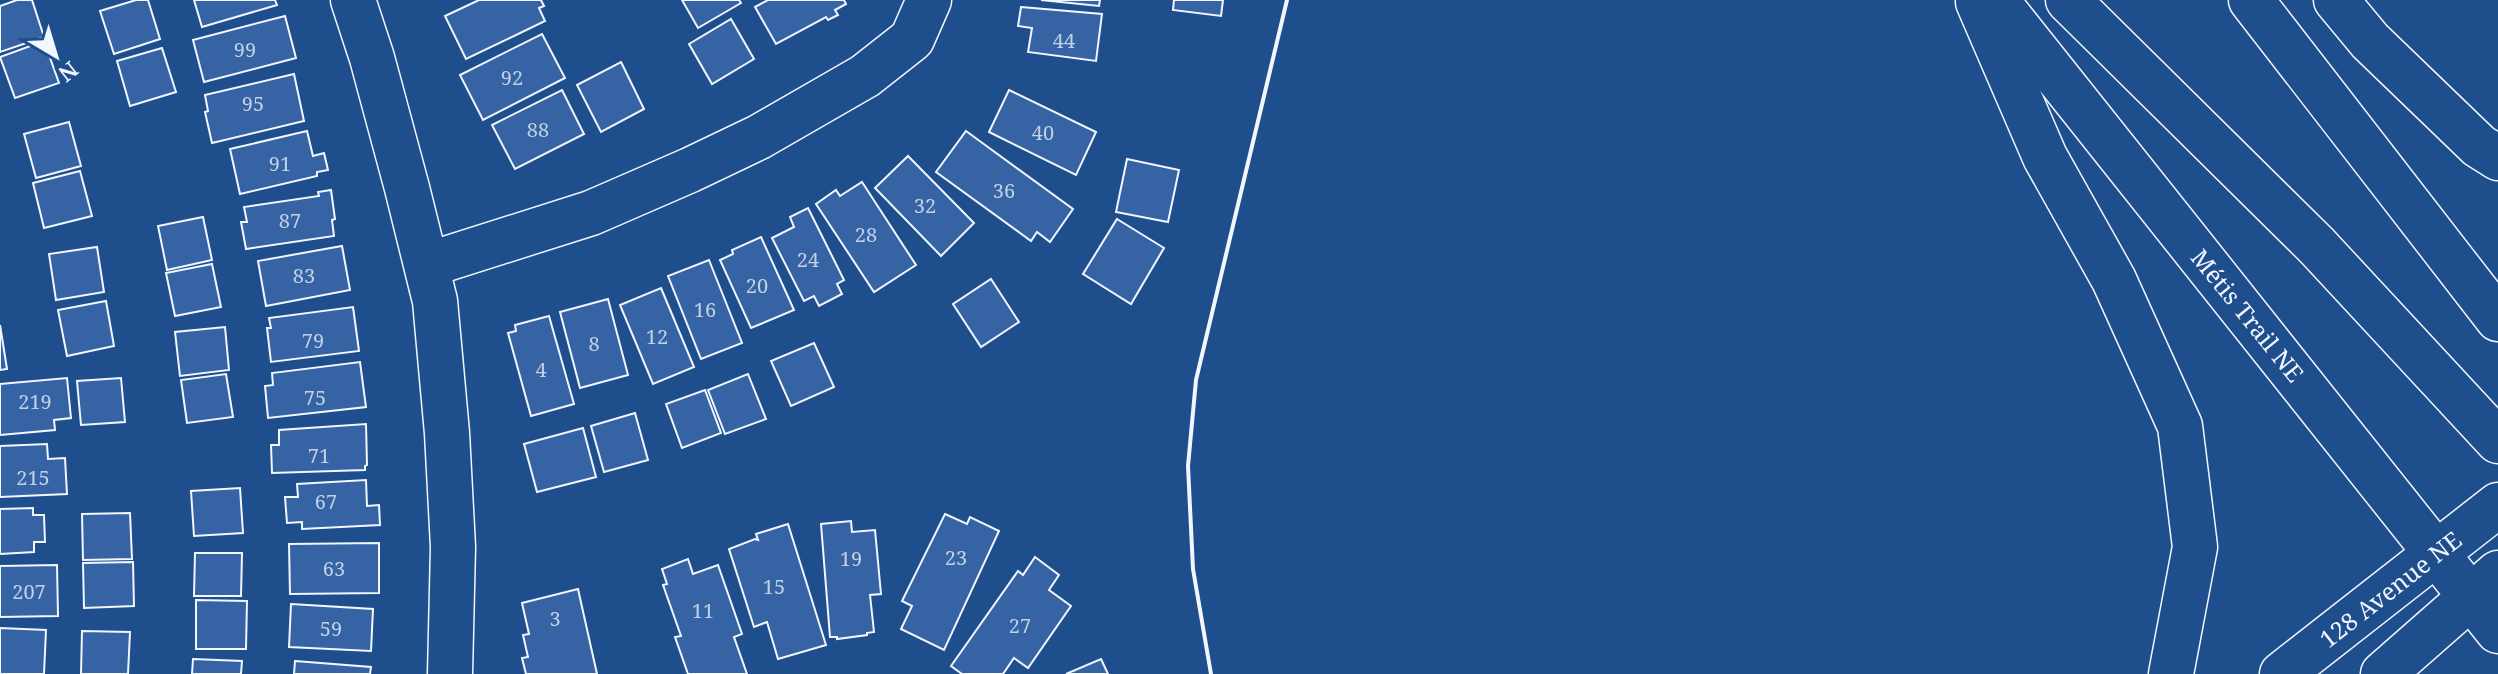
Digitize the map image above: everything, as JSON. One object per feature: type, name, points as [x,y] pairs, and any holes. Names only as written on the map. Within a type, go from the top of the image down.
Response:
[{"type":"main road","points":[[353,0],[372,58],[435,301],[453,547],[450,674]]},
{"type":"main road","points":[[427,265],[591,213],[759,137],[865,76],[912,39],[929,0]]},
{"type":"main road","points":[[1977,0],[2045,157],[2114,280],[2180,426],[2195,547],[2171,674]]},
{"type":"main road","name":"Métis Trail NE","points":[[1996,0],[2437,552]]},
{"type":"main road","points":[[2068,0],[2317,246],[2498,441]]},
{"type":"main road","points":[[2251,0],[2498,319]]},
{"type":"main road","points":[[2336,0],[2391,62],[2479,146],[2498,158]]},
{"type":"main road","name":"128 Avenue NE","points":[[2282,674],[2498,505]]},
{"type":"main road","points":[[2437,552],[2489,580]]},
{"type":"main road","points":[[2489,580],[2498,631]]},
{"type":"main road","points":[[2383,674],[2489,580]]},
{"type":"building","points":[[17,0],[32,0],[44,37],[0,52],[0,6]]},
{"type":"building","points":[[136,0],[148,0],[160,39],[114,54],[100,11]]},
{"type":"building","points":[[194,0],[275,0],[277,5],[202,27]]},
{"type":"building","points":[[479,0],[541,0],[544,6],[539,8],[545,21],[466,59],[445,16]]},
{"type":"building","points":[[682,0],[739,0],[741,3],[698,28]]},
{"type":"building","points":[[768,0],[844,0],[846,4],[835,10],[838,15],[828,20],[826,17],[776,44],[755,7]]},
{"type":"building","points":[[1041,0],[1100,0],[1099,6]]},
{"type":"building","points":[[1174,0],[1223,0],[1221,16],[1173,10]]},
{"type":"building","points":[[1021,7],[1102,14],[1096,61],[1028,52],[1032,28],[1018,26]]},
{"type":"building","points":[[285,16],[296,58],[204,82],[193,40]]},
{"type":"building","points":[[731,19],[754,59],[712,84],[689,44]]},
{"type":"building","points":[[542,34],[565,78],[483,120],[460,75]]},
{"type":"building","points":[[44,41],[59,83],[15,98],[0,57]]},
{"type":"building","points":[[162,48],[176,92],[130,106],[117,61]]},
{"type":"building","points":[[621,62],[644,109],[601,132],[577,85]]},
{"type":"building","points":[[294,74],[304,121],[212,143],[205,112],[208,111],[205,95]]},
{"type":"building","points":[[562,90],[584,134],[515,169],[492,125]]},
{"type":"building","points":[[1009,90],[1096,132],[1076,175],[989,132]]},
{"type":"building","points":[[69,122],[81,166],[36,178],[24,134]]},
{"type":"building","points":[[307,131],[313,156],[324,153],[328,170],[317,172],[317,176],[240,194],[230,149]]},
{"type":"building","points":[[966,131],[1073,209],[1050,242],[1037,232],[1031,241],[936,172]]},
{"type":"building","points":[[908,156],[974,223],[941,256],[875,188]]},
{"type":"building","points":[[1127,159],[1179,170],[1168,222],[1116,212]]},
{"type":"building","points":[[80,171],[92,216],[44,228],[33,183]]},
{"type":"building","points":[[862,182],[916,265],[874,292],[816,204],[836,190],[840,196]]},
{"type":"building","points":[[331,190],[334,236],[246,249],[241,222],[247,222],[244,207],[319,196],[318,192]]},
{"type":"building","points":[[808,208],[844,280],[837,284],[842,294],[819,306],[814,296],[804,301],[772,238],[794,227],[790,217]]},
{"type":"building","points":[[203,217],[212,260],[167,270],[158,226]]},
{"type":"building","points":[[1117,219],[1164,248],[1131,304],[1083,274]]},
{"type":"building","points":[[761,237],[794,310],[751,328],[720,260],[733,254],[732,250]]},
{"type":"building","points":[[342,246],[350,290],[266,306],[258,261]]},
{"type":"building","points":[[97,247],[104,292],[56,300],[49,254]]},
{"type":"building","points":[[709,260],[742,343],[701,359],[668,276]]},
{"type":"building","points":[[212,264],[221,307],[175,316],[166,273]]},
{"type":"building","points":[[991,279],[1019,322],[981,347],[953,304]]},
{"type":"building","points":[[661,288],[694,367],[653,384],[620,305]]},
{"type":"building","points":[[608,299],[628,375],[580,388],[560,312]]},
{"type":"building","points":[[106,301],[114,346],[67,356],[58,310]]},
{"type":"building","points":[[353,307],[359,351],[271,362],[267,328],[271,328],[269,318]]},
{"type":"building","points":[[549,316],[574,404],[531,416],[508,333],[516,331],[515,325]]},
{"type":"building","points":[[0,325],[7,369],[0,370]]},
{"type":"building","points":[[225,327],[229,370],[180,376],[175,332]]},
{"type":"building","points":[[814,343],[834,387],[791,406],[771,361]]},
{"type":"building","points":[[360,362],[366,407],[268,418],[265,386],[273,385],[272,373]]},
{"type":"building","points":[[226,374],[233,417],[187,423],[181,380]]},
{"type":"building","points":[[748,374],[766,419],[725,434],[708,390]]},
{"type":"building","points":[[67,378],[71,418],[54,420],[55,430],[0,435],[0,384]]},
{"type":"building","points":[[121,378],[125,422],[81,425],[77,381]]},
{"type":"building","points":[[705,390],[721,433],[682,448],[666,404]]},
{"type":"building","points":[[635,413],[648,460],[604,472],[591,426]]},
{"type":"building","points":[[366,424],[365,470],[272,473],[271,445],[279,445],[279,430]]},
{"type":"building","points":[[583,428],[596,477],[537,492],[524,444]]},
{"type":"building","points":[[47,444],[48,459],[65,458],[67,494],[0,497],[0,446]]},
{"type":"building","points":[[366,480],[367,506],[379,505],[380,525],[302,529],[302,522],[287,523],[285,497],[298,497],[297,484]]},
{"type":"building","points":[[240,488],[243,533],[194,536],[191,491]]},
{"type":"building","points":[[33,508],[33,515],[44,515],[45,542],[34,542],[34,552],[0,554],[0,509]]},
{"type":"building","points":[[130,513],[132,559],[83,560],[82,514]]},
{"type":"building","points":[[945,514],[967,524],[970,517],[999,531],[944,650],[901,629],[912,606],[902,601]]},
{"type":"building","points":[[851,521],[852,532],[875,530],[881,594],[870,595],[874,632],[837,639],[830,637],[821,524]]},
{"type":"building","points":[[788,524],[826,645],[778,659],[767,622],[754,627],[729,549],[758,540],[756,534]]},
{"type":"building","points":[[379,543],[379,593],[290,594],[289,544]]},
{"type":"building","points":[[195,553],[242,553],[241,596],[194,596]]},
{"type":"building","points":[[1035,557],[1059,575],[1049,590],[1071,606],[1028,668],[1014,658],[1003,674],[962,674],[951,666],[1018,571],[1023,575]]},
{"type":"building","points":[[688,559],[693,574],[718,565],[742,634],[734,637],[747,674],[688,674],[675,637],[681,636],[663,585],[667,584],[662,569]]},
{"type":"building","points":[[133,562],[134,606],[84,608],[83,563]]},
{"type":"building","points":[[57,565],[58,616],[0,617],[0,566]]},
{"type":"building","points":[[578,589],[597,674],[526,674],[522,658],[528,657],[523,635],[529,634],[522,603]]},
{"type":"building","points":[[196,600],[247,601],[246,649],[196,649]]},
{"type":"building","points":[[291,604],[373,609],[371,651],[289,647]]},
{"type":"building","points":[[0,628],[46,630],[44,674],[0,674]]},
{"type":"building","points":[[82,631],[130,632],[128,674],[81,674]]},
{"type":"building","points":[[193,659],[242,661],[241,674],[192,674]]},
{"type":"building","points":[[1101,659],[1108,674],[1066,674]]},
{"type":"building","points":[[295,661],[371,667],[370,674],[294,674]]},
{"type":"wall","points":[[1211,674],[1193,569],[1188,466],[1196,380],[1287,0]]}]
